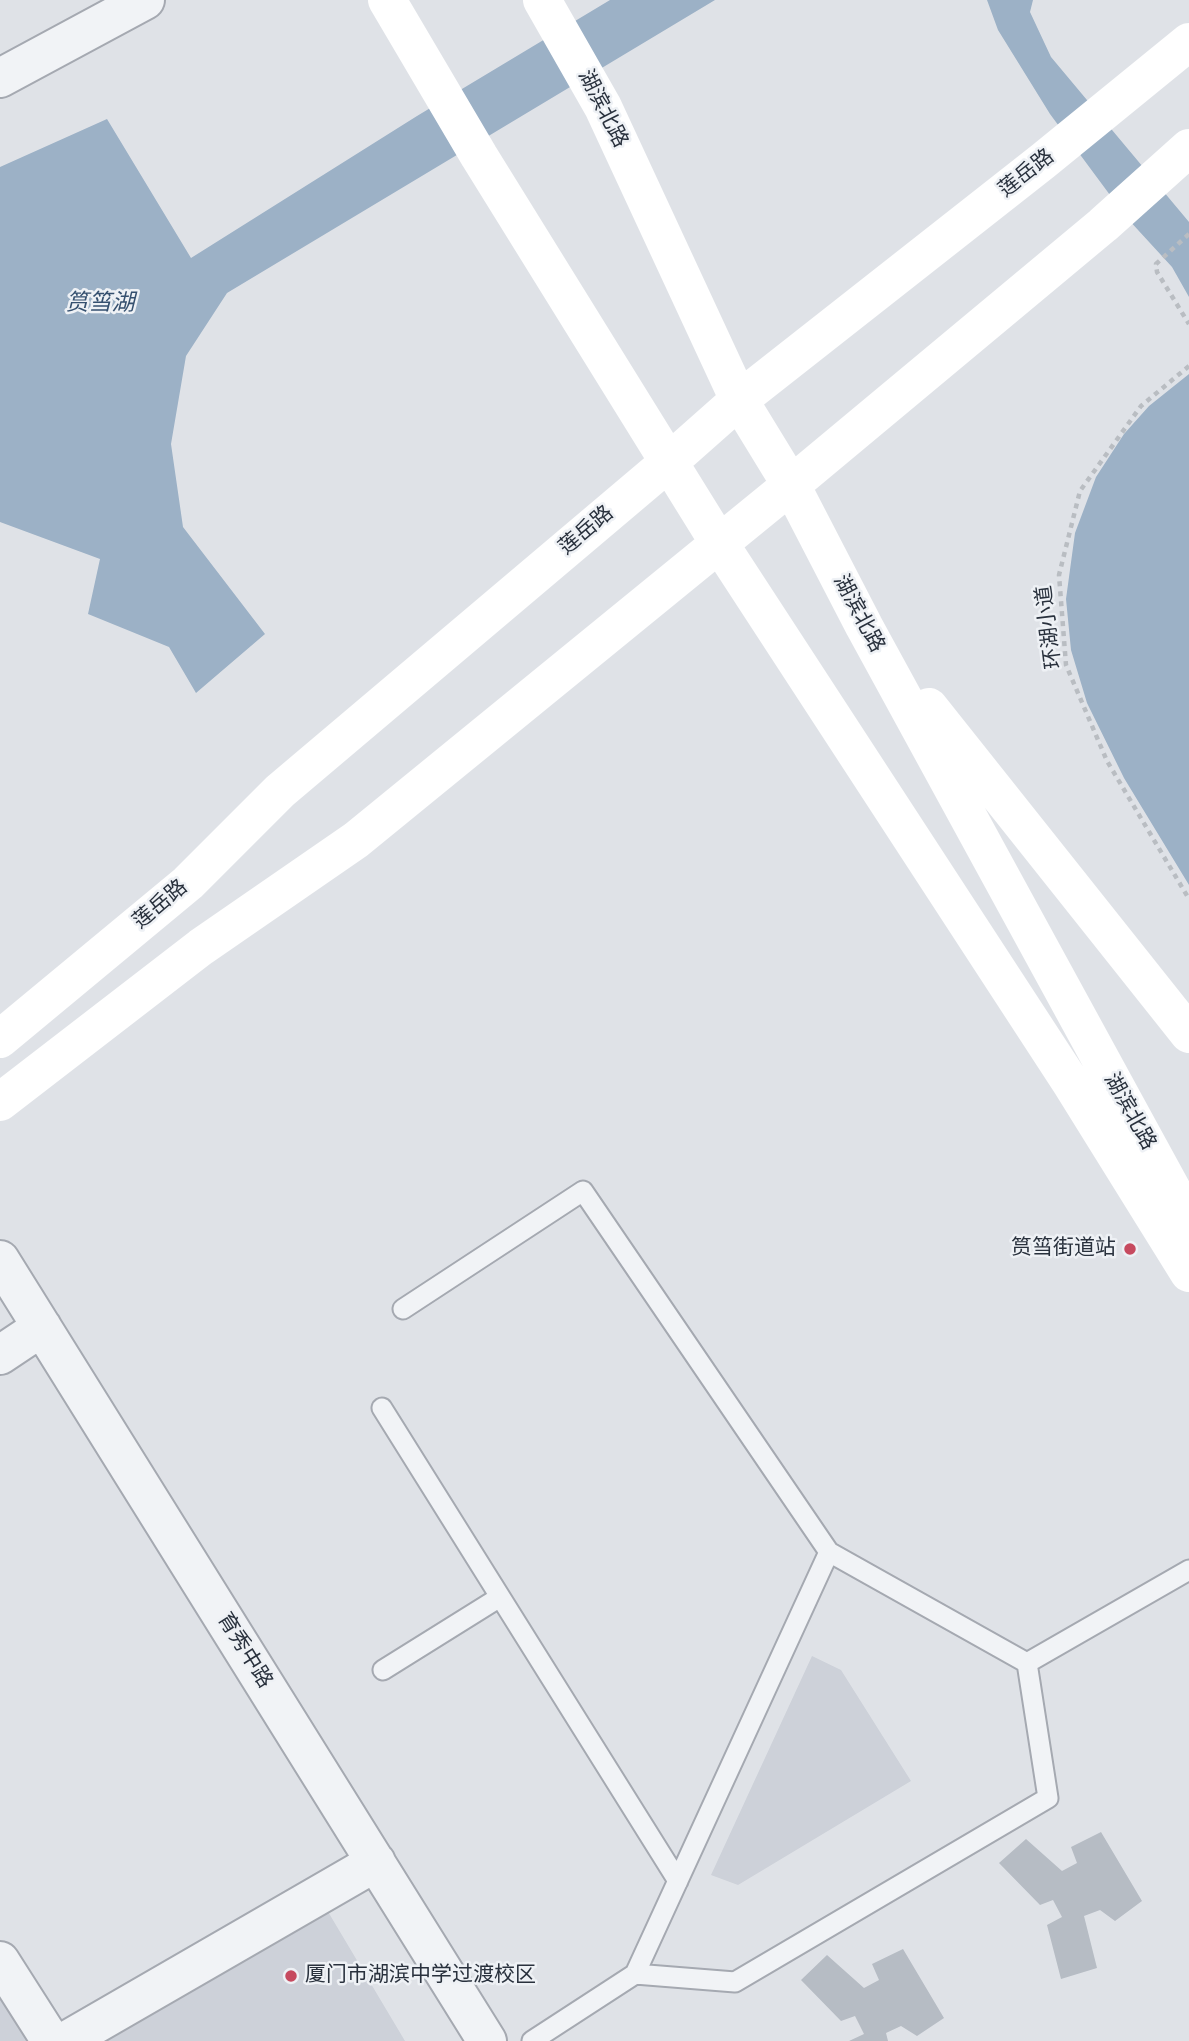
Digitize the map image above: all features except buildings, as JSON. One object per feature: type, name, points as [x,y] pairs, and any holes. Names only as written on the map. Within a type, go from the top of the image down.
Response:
[{"type":"main road","points":[[387,0],[719,543],[1071,1083],[1189,1273]]},
{"type":"main road","name":"湖滨北路","points":[[545,6],[603,107],[739,400],[791,485],[864,626],[1189,1221]]},
{"type":"main road","name":"莲岳路","points":[[0,1039],[188,883],[280,791],[739,400],[1043,161],[1189,42]]},
{"type":"main road","points":[[0,1102],[201,947],[356,840],[791,485],[1103,225],[1182,154]]},
{"type":"main road","points":[[864,626],[1189,1034]]},
{"type":"street","points":[[0,78],[145,0]]},
{"type":"street","name":"育秀中路","points":[[0,1260],[487,2041]]},
{"type":"street","points":[[0,1355],[42,1327]]},
{"type":"street","points":[[66,2041],[376,1862]]},
{"type":"street","points":[[0,1961],[51,2041]]},
{"type":"lane","points":[[403,1309],[583,1191],[829,1552],[1027,1663]]},
{"type":"lane","points":[[382,1408],[678,1881]]},
{"type":"lane","points":[[532,2041],[635,1974],[829,1552]]},
{"type":"lane","points":[[1027,1663],[1189,1570]]},
{"type":"lane","points":[[383,1670],[500,1597]]},
{"type":"lane","points":[[635,1974],[735,1982],[1048,1797],[1027,1663]]},
{"type":"path","points":[[1189,234],[1156,264],[1157,272],[1189,324]]},
{"type":"path","name":"环湖小道","points":[[1189,366],[1141,406],[1080,491],[1059,575],[1066,665],[1107,761],[1189,899]]},
{"type":"shaded area","points":[[812,1656],[841,1670],[911,1781],[738,1885],[711,1875]]},
{"type":"shaded area","name":"厦门市湖滨中学过渡校区","points":[[327,1910],[405,2041],[107,2041]]},
{"type":"shaded area","points":[[0,1986],[35,2041],[0,2041]]},
{"type":"water","name":"筼筜湖","points":[[610,0],[715,0],[227,293],[186,356],[171,444],[183,527],[265,634],[196,693],[169,647],[88,614],[100,559],[0,522],[0,167],[107,119],[191,258],[417,116]]},
{"type":"water","points":[[987,0],[1033,0],[1030,12],[1051,57],[1189,222],[1189,297],[1172,267],[1127,218],[1050,114],[998,30]]},
{"type":"water","points":[[1189,374],[1189,885],[1124,778],[1087,703],[1071,650],[1066,599],[1075,533],[1096,477],[1124,434],[1149,406]]},
{"type":"place","name":"筼筜街道站","points":[[1130,1249]]},
{"type":"place","name":"厦门市湖滨中学过渡校区","points":[[291,1976]]}]
